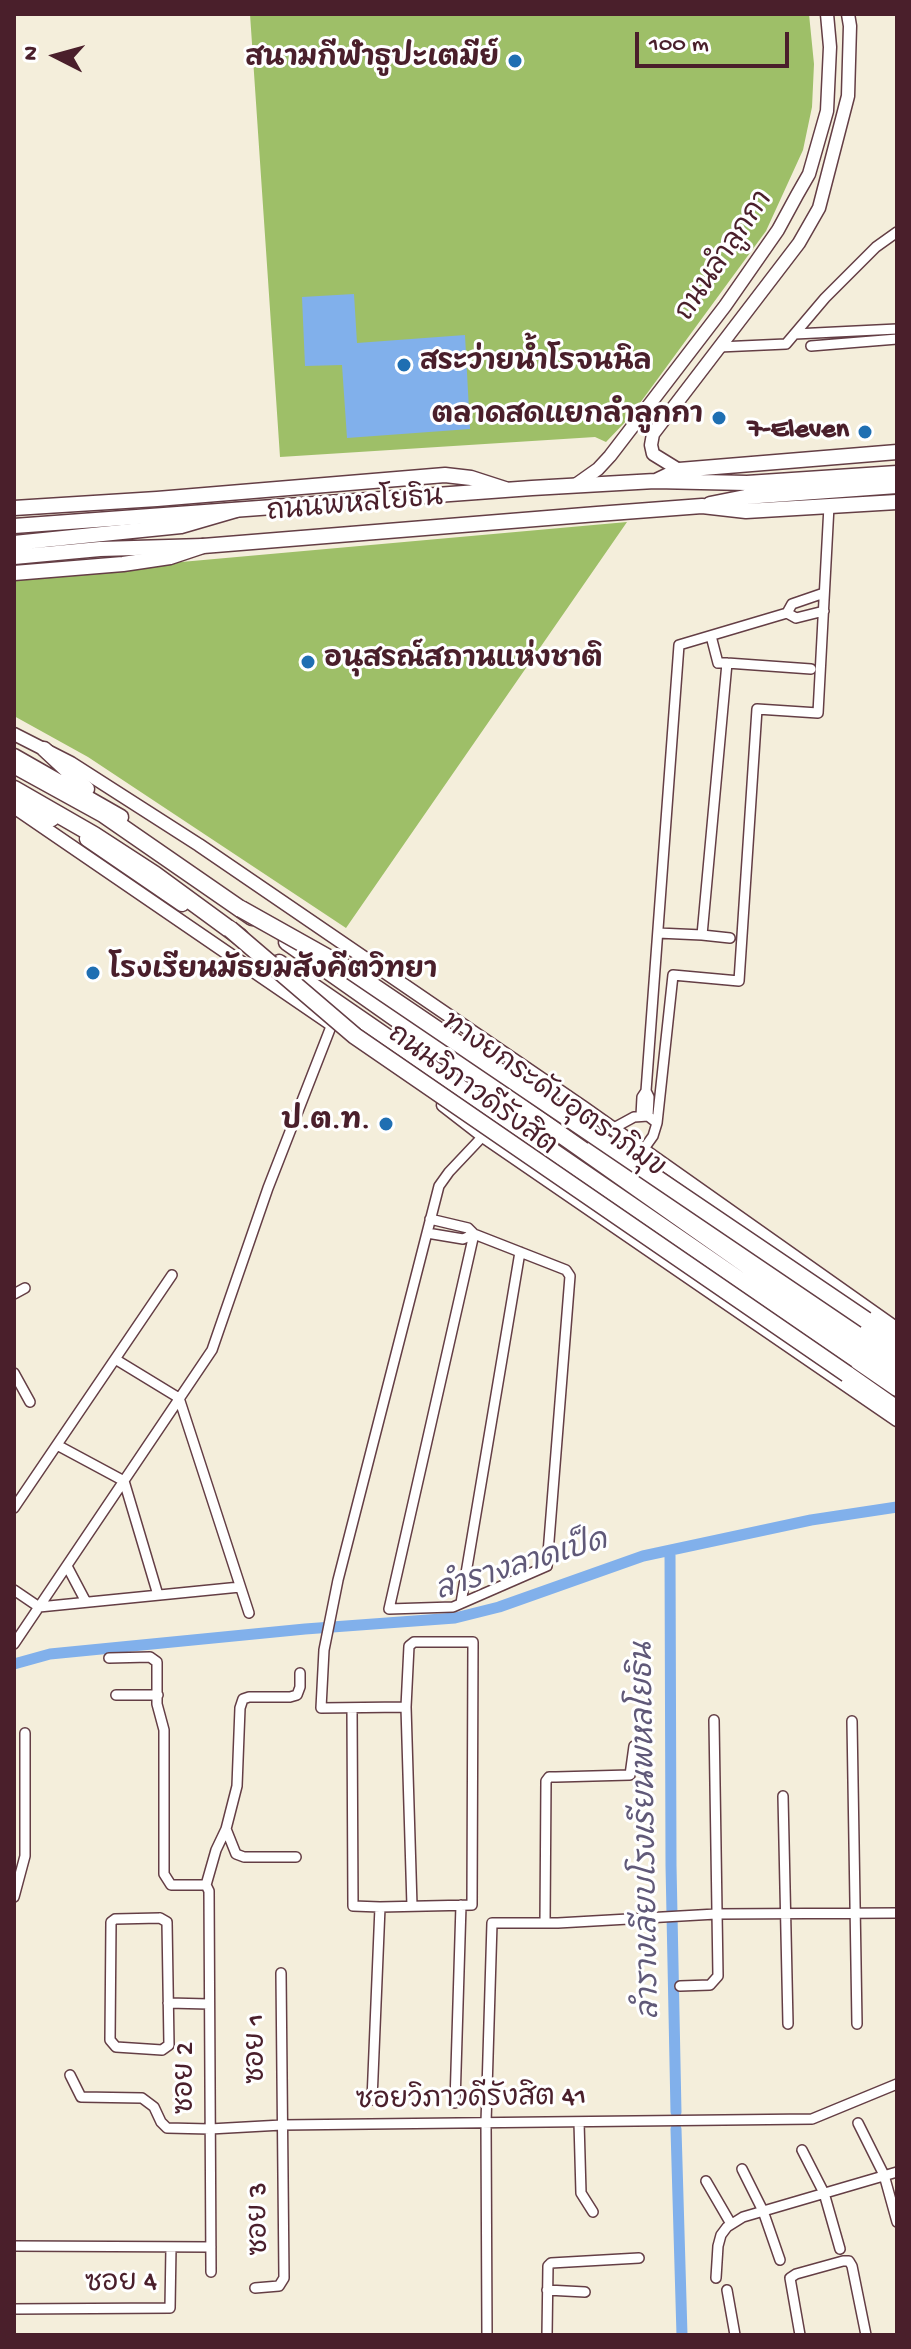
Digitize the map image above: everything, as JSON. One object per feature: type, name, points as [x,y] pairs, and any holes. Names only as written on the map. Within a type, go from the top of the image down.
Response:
[{"type":"highway","name":"ทางยกระดับอุตราภิมุข","points":[[14,765],[103,814],[897,1371]]},
{"type":"highway","name":"ทางยกระดับอุตราภิมุข","points":[[14,789],[106,843],[897,1388]]},
{"type":"highway","points":[[241,909],[348,969],[897,1341]]},
{"type":"highway","points":[[230,929],[355,1036],[897,1409]]},
{"type":"main road","name":"ถนนลำลูกกา","points":[[574,486],[598,469],[725,306],[778,230],[797,195],[812,164],[827,111],[830,47],[827,14]]},
{"type":"main road","name":"ถนนลำลูกกา","points":[[679,470],[653,454],[653,434],[799,243],[819,208],[848,96],[848,14]]},
{"type":"main road","name":"ถนนพหลโยธิน","points":[[655,481],[679,470],[897,452]]},
{"type":"main road","name":"ถนนพหลโยธิน","points":[[14,526],[505,489],[655,481],[725,484],[897,473]]},
{"type":"main road","points":[[14,508],[445,475],[471,478],[505,489]]},
{"type":"main road","name":"ถนนพหลโยธิน","points":[[14,573],[123,564],[170,557],[203,546],[702,506],[745,497],[897,486]]},
{"type":"main road","name":"ถนนพหลโยธิน","points":[[702,506],[746,511],[897,502]]},
{"type":"main road","points":[[14,557],[181,526],[236,510]]},
{"type":"main road","points":[[14,543],[203,546]]},
{"type":"main road","name":"ถนนวิภาวดีรังสิต","points":[[14,734],[148,810],[643,1150],[897,1329]]},
{"type":"main road","points":[[44,749],[105,805]]},
{"type":"main road","name":"ถนนวิภาวดีรังสิต","points":[[14,756],[105,805],[508,1090],[897,1356]]},
{"type":"main road","name":"ถนนวิภาวดีรังสิต","points":[[14,800],[66,826],[897,1397]]},
{"type":"main road","name":"ถนนวิภาวดีรังสิต","points":[[14,807],[332,1024],[483,1136],[897,1420]]},
{"type":"main road","points":[[314,1012],[362,1027]]},
{"type":"street","points":[[719,347],[786,344],[825,298],[876,247],[897,232]]},
{"type":"street","points":[[795,334],[897,329]]},
{"type":"street","points":[[811,346],[897,339]]},
{"type":"street","points":[[643,1150],[653,1136],[657,1123],[673,975],[739,981],[757,709],[818,713],[829,506]]},
{"type":"street","points":[[644,1116],[642,1097],[646,1091],[679,645],[787,613],[792,604],[824,593]]},
{"type":"street","points":[[787,613],[796,618],[824,611]]},
{"type":"street","points":[[711,636],[718,663],[811,669]]},
{"type":"street","points":[[702,935],[727,663]]},
{"type":"street","points":[[658,933],[730,938]]},
{"type":"street","points":[[14,1644],[212,1350],[268,1188],[332,1024]]},
{"type":"street","points":[[612,1129],[634,1117],[644,1116],[657,1123]]},
{"type":"street","points":[[406,1707],[321,1708],[328,1626],[439,1186],[483,1136]]},
{"type":"street","points":[[430,1219],[468,1228],[474,1234],[566,1270],[570,1276],[547,1566],[461,1603],[438,1609],[389,1609],[474,1234]]},
{"type":"street","points":[[427,1233],[463,1239],[474,1234]]},
{"type":"street","points":[[461,1603],[520,1252]]},
{"type":"street","points":[[14,1508],[172,1275]]},
{"type":"street","points":[[14,1294],[25,1288]]},
{"type":"street","points":[[115,1359],[179,1398],[249,1613]]},
{"type":"street","points":[[14,1373],[30,1402]]},
{"type":"street","points":[[57,1445],[124,1481],[158,1595]]},
{"type":"street","points":[[67,1566],[86,1602]]},
{"type":"street","points":[[14,1590],[39,1607],[240,1587]]},
{"type":"street","points":[[352,1708],[353,1906],[380,1907],[472,1905],[473,1642],[414,1642],[409,1646],[406,1707],[412,1906]]},
{"type":"street","points":[[109,1658],[154,1658],[158,1672],[159,1715],[164,1730],[164,1874],[171,1885],[206,1885],[237,1786],[243,1699],[297,1695],[300,1673]]},
{"type":"street","points":[[116,1695],[158,1695]]},
{"type":"street","points":[[680,1986],[710,1985],[718,1976],[714,1720]]},
{"type":"street","points":[[852,1721],[857,2024]]},
{"type":"street","points":[[14,1897],[25,1856],[25,1733]]},
{"type":"street","points":[[545,1923],[546,1781],[549,1777],[630,1775],[634,1746]]},
{"type":"street","points":[[783,1796],[788,2024]]},
{"type":"street","points":[[226,1829],[236,1854],[244,1857],[296,1857]]},
{"type":"street","name":"ซอย 2","points":[[206,1885],[209,1891],[211,2272]]},
{"type":"street","points":[[455,2103],[461,1905]]},
{"type":"street","points":[[372,2100],[380,1907]]},
{"type":"street","points":[[487,2335],[486,2123],[492,1923],[716,1914],[897,1913]]},
{"type":"street","points":[[160,1918],[167,1922],[168,2003],[169,2045],[166,2048],[112,2045],[111,1922],[115,1919],[160,1918]]},
{"type":"street","name":"ซอย 1","points":[[281,1973],[282,2125]]},
{"type":"street","points":[[168,2003],[209,2004]]},
{"type":"street","name":"ซอยวิภาวดีรังสิต 41","points":[[70,2075],[81,2097],[142,2098],[154,2107],[167,2128],[210,2129],[282,2125],[812,2119],[897,2084]]},
{"type":"street","points":[[579,2122],[583,2174],[581,2193],[593,2212]]},
{"type":"street","points":[[858,2123],[884,2175],[897,2222]]},
{"type":"street","name":"ซอย 3","points":[[255,2288],[279,2286],[284,2278],[282,2125]]},
{"type":"street","points":[[802,2150],[824,2193],[840,2249]]},
{"type":"street","points":[[742,2169],[763,2211],[780,2260]]},
{"type":"street","points":[[716,2278],[721,2235],[731,2224],[743,2217],[897,2172]]},
{"type":"street","points":[[706,2181],[731,2224]]},
{"type":"street","points":[[14,2246],[211,2247]]},
{"type":"street","name":"ซอย 4","points":[[14,2309],[170,2308],[171,2247]]},
{"type":"street","points":[[547,2335],[548,2266],[551,2263],[639,2258]]},
{"type":"street","points":[[800,2335],[790,2278],[849,2261],[866,2335]]},
{"type":"street","points":[[547,2290],[585,2292]]},
{"type":"street","points":[[727,2290],[735,2335]]},
{"type":"green space","points":[[250,14],[809,14],[814,64],[812,107],[803,150],[766,231],[629,418],[606,442],[595,437],[280,457]]},
{"type":"green space","points":[[627,522],[346,928],[88,757],[14,716],[14,577]]},
{"type":"water","name":"สระว่ายน้ำโรจนนิล","points":[[354,294],[357,343],[465,335],[470,429],[347,438],[342,365],[305,366],[302,297]]},
{"type":"waterway","name":"ลำรางลาดเป็ด","points":[[14,1664],[50,1654],[455,1618],[499,1607],[643,1556],[811,1520],[897,1507]]},
{"type":"waterway","name":"ลำรางเลียบโรงเรียนพหลโยธิน","points":[[670,1550],[676,2112]]},
{"type":"waterway","name":"ลำรางเลียบโรงเรียนพหลโยธิน","points":[[676,2129],[682,2335]]},
{"type":"place","name":"สนามกีฬาธูปะเตมีย์","points":[[515,61]]},
{"type":"place","name":"สระว่ายน้ำโรจนนิล","points":[[404,365]]},
{"type":"place","name":"ตลาดสดแยกลำลูกกา","points":[[719,418]]},
{"type":"place","name":"7-Eleven","points":[[865,432]]},
{"type":"place","name":"อนุสรณ์สถานแห่งชาติ","points":[[308,662]]},
{"type":"place","name":"โรงเรียนมัธยมสังคีตวิทยา","points":[[93,973]]},
{"type":"place","name":"ป.ต.ท.","points":[[386,1124]]}]
